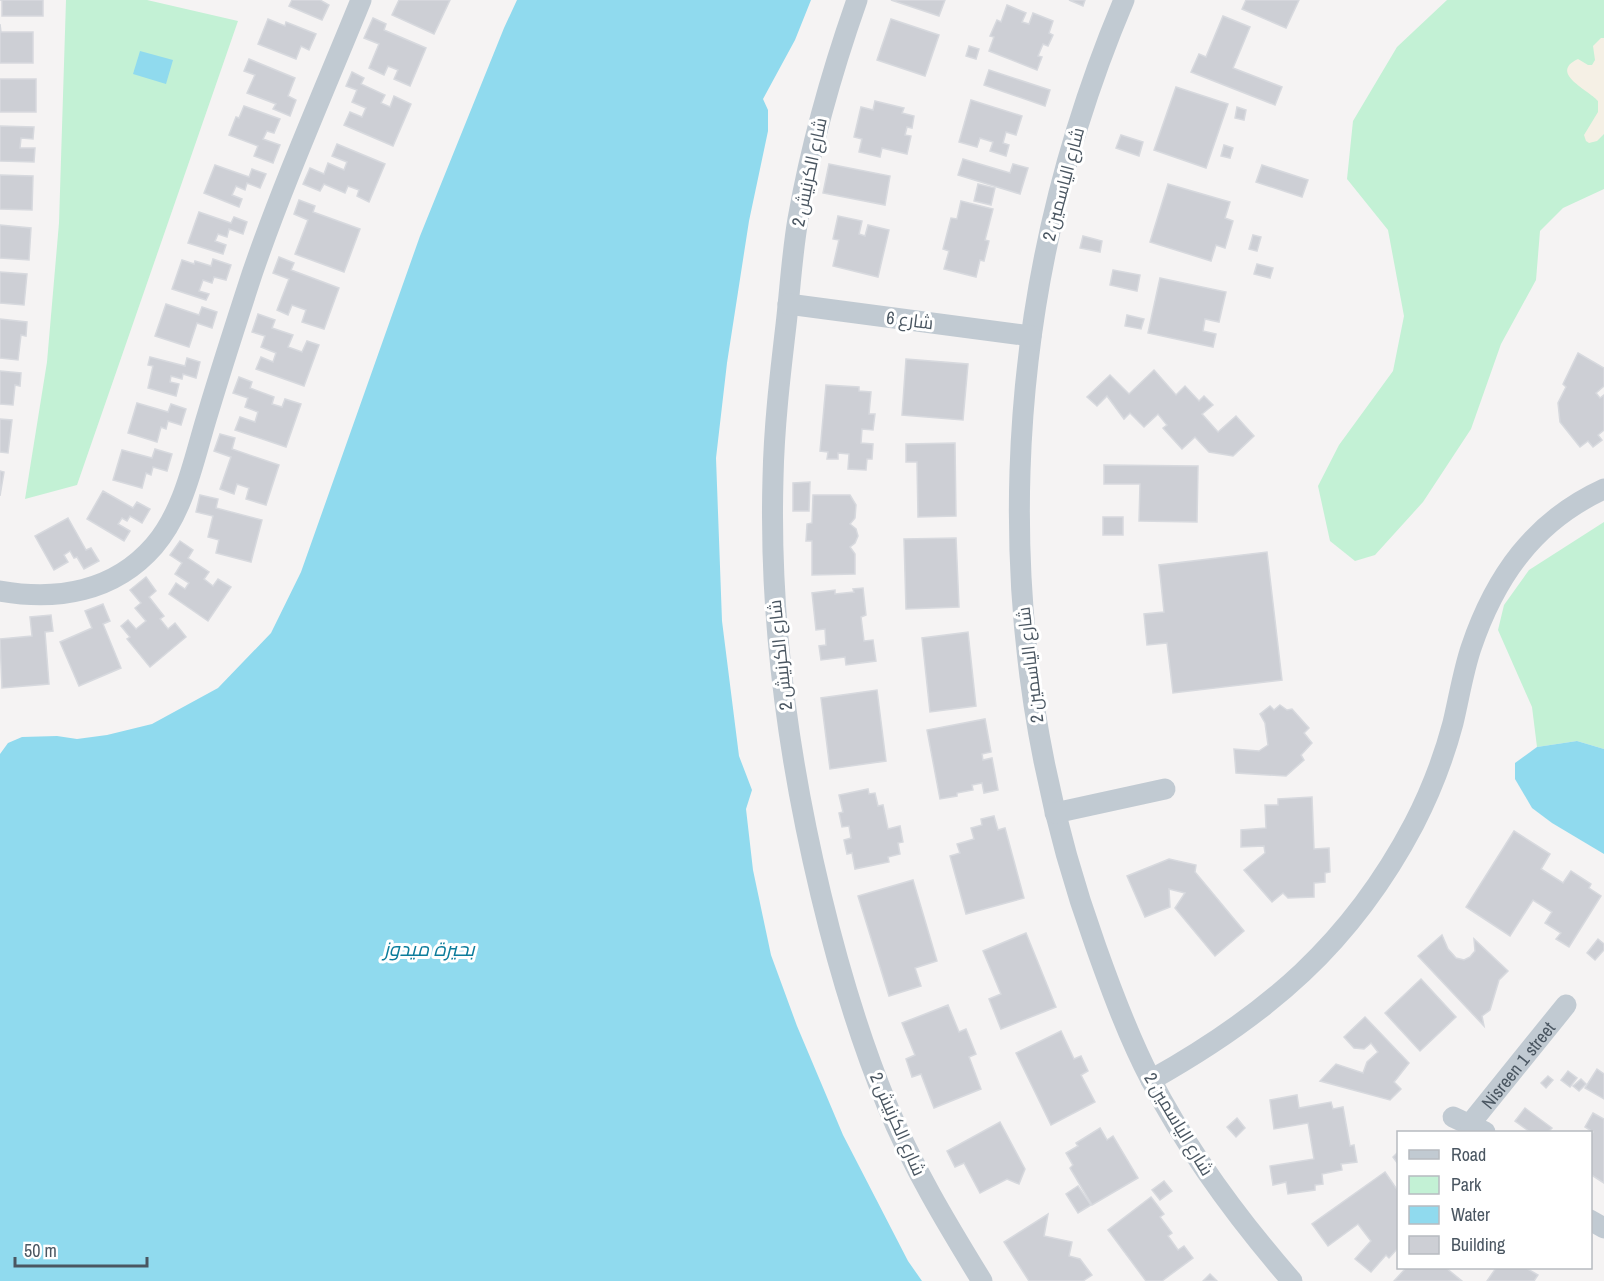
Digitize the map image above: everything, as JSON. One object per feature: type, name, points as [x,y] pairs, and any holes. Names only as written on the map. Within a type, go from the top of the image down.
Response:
[{"type":"street","points":[[0,591],[46,596],[76,592],[105,583],[131,567],[153,547],[171,522],[183,495],[224,358],[288,177],[361,0]]},
{"type":"street","name":"شارع الكرنيش 2","points":[[857,0],[843,39],[818,126],[799,214],[788,304],[776,414],[772,543],[781,671],[799,798],[844,982],[879,1084],[917,1168],[950,1229],[982,1281]]},
{"type":"street","name":"شارع الياسمين 2","points":[[1124,0],[1103,50],[1072,143],[1048,239],[1031,336],[1020,431],[1018,528],[1026,645],[1036,719],[1055,813],[1081,904],[1113,993],[1151,1080],[1197,1159],[1251,1234],[1292,1281]]},
{"type":"street","name":"شارع 6","points":[[788,304],[1031,336]]},
{"type":"street","points":[[1151,1080],[1194,1056],[1275,999],[1351,922],[1385,874],[1414,823],[1442,758],[1470,649],[1501,578],[1520,552],[1543,529],[1568,509],[1604,489]]},
{"type":"street","points":[[1055,813],[1165,789]]},
{"type":"street","name":"Nisreen 1 street","points":[[1469,1125],[1566,1005]]},
{"type":"green space","points":[[66,0],[147,0],[238,21],[77,485],[25,499],[47,362],[59,223]]},
{"type":"green space","points":[[1447,0],[1604,0],[1604,189],[1563,208],[1540,231],[1536,280],[1501,344],[1471,429],[1423,502],[1375,555],[1355,561],[1330,541],[1318,486],[1339,445],[1393,371],[1404,316],[1388,230],[1347,179],[1353,121],[1397,47]]},
{"type":"green space","points":[[1604,522],[1604,749],[1577,741],[1537,747],[1532,707],[1498,630],[1504,605],[1529,570]]},
{"type":"sand","points":[[1604,38],[1604,134],[1597,141],[1589,143],[1584,135],[1598,112],[1598,101],[1573,81],[1567,70],[1570,64],[1578,59],[1592,65],[1595,60],[1593,46]]},
{"type":"water","name":"بحيرة ميدوز","points":[[517,0],[811,0],[795,40],[763,99],[768,110],[768,131],[749,221],[727,363],[716,458],[722,621],[739,756],[752,790],[746,809],[753,870],[771,955],[797,1026],[843,1135],[908,1261],[922,1281],[0,1281],[0,754],[8,743],[22,737],[57,736],[77,739],[107,735],[152,724],[218,688],[271,633],[301,572],[420,236]]},
{"type":"water","points":[[140,51],[173,60],[166,84],[133,74]]},
{"type":"water","points":[[1577,741],[1604,749],[1604,854],[1552,823],[1532,808],[1515,779],[1515,763],[1537,747]]},
{"type":"building","points":[[2,0],[43,0],[43,16],[2,16]]},
{"type":"building","points":[[292,0],[320,0],[329,5],[322,20],[289,6]]},
{"type":"building","points":[[399,0],[450,0],[434,34],[392,15]]},
{"type":"building","points":[[891,0],[945,0],[939,16]]},
{"type":"building","points":[[1069,0],[1085,0],[1083,6]]},
{"type":"building","points":[[1246,0],[1299,0],[1286,28],[1242,9]]},
{"type":"building","points":[[1007,5],[1026,13],[1022,22],[1029,24],[1033,13],[1053,21],[1049,33],[1053,35],[1048,46],[1043,44],[1038,56],[1042,57],[1037,70],[989,51],[994,37],[990,36],[997,20],[1001,22]]},
{"type":"building","points":[[1223,16],[1250,27],[1233,68],[1282,87],[1275,105],[1191,72],[1199,54],[1206,57]]},
{"type":"building","points":[[373,18],[386,24],[384,30],[426,48],[410,86],[394,79],[398,70],[388,66],[384,75],[369,68],[379,44],[364,38]]},
{"type":"building","points":[[268,19],[285,26],[286,22],[316,34],[309,50],[301,46],[296,59],[258,44]]},
{"type":"building","points":[[891,19],[939,35],[925,76],[877,60]]},
{"type":"building","points":[[0,24],[1,32],[33,32],[33,63],[0,63]]},
{"type":"building","points":[[969,46],[979,49],[976,59],[966,56]]},
{"type":"building","points":[[249,59],[295,78],[288,96],[296,100],[290,116],[273,109],[276,104],[247,93],[255,75],[244,71]]},
{"type":"building","points":[[989,70],[1050,90],[1045,106],[984,85]]},
{"type":"building","points":[[352,72],[364,78],[361,84],[385,95],[381,103],[390,107],[394,96],[411,104],[393,146],[344,125],[350,112],[362,117],[366,108],[352,102],[357,90],[346,86]]},
{"type":"building","points":[[0,79],[36,79],[36,112],[0,112]]},
{"type":"building","points":[[1176,87],[1228,104],[1206,168],[1154,150]]},
{"type":"building","points":[[971,100],[1022,116],[1016,135],[1006,132],[1003,143],[1009,145],[1006,156],[990,151],[993,142],[980,138],[977,147],[959,142]]},
{"type":"building","points":[[875,101],[904,108],[902,113],[914,116],[912,128],[907,127],[905,135],[911,136],[907,154],[882,148],[880,157],[859,152],[862,139],[854,137],[861,107],[873,110]]},
{"type":"building","points":[[244,106],[280,119],[274,133],[267,131],[263,139],[280,145],[273,163],[254,156],[258,146],[229,135],[236,117],[239,118]]},
{"type":"building","points":[[1237,107],[1246,110],[1244,120],[1235,118]]},
{"type":"building","points":[[0,126],[34,127],[33,139],[21,138],[20,148],[35,148],[34,162],[0,161]]},
{"type":"building","points":[[1121,135],[1143,142],[1139,156],[1116,148]]},
{"type":"building","points":[[337,144],[385,164],[369,202],[357,196],[359,190],[348,186],[345,193],[324,184],[320,191],[303,184],[310,168],[324,174],[328,163],[344,170],[347,162],[332,156]]},
{"type":"building","points":[[1224,145],[1233,148],[1230,158],[1221,156]]},
{"type":"building","points":[[963,159],[1010,173],[1013,164],[1028,168],[1020,194],[958,175]]},
{"type":"building","points":[[829,164],[890,176],[885,205],[823,193]]},
{"type":"building","points":[[215,165],[249,177],[252,169],[266,174],[260,188],[247,183],[245,190],[236,186],[232,195],[242,199],[239,207],[204,193]]},
{"type":"building","points":[[1262,165],[1308,180],[1302,197],[1256,182]]},
{"type":"building","points":[[0,175],[33,176],[32,210],[0,209]]},
{"type":"building","points":[[978,184],[995,188],[991,205],[974,201]]},
{"type":"building","points":[[1168,184],[1230,202],[1225,218],[1233,221],[1225,248],[1216,245],[1211,261],[1150,242]]},
{"type":"building","points":[[299,200],[315,206],[313,212],[360,229],[344,272],[295,254],[308,220],[294,214]]},
{"type":"building","points":[[961,201],[993,209],[985,240],[989,241],[984,261],[980,260],[976,277],[944,269],[949,251],[943,249],[951,218],[957,219]]},
{"type":"building","points":[[199,212],[231,223],[234,217],[247,222],[243,234],[229,229],[227,237],[218,234],[215,241],[226,245],[223,254],[188,243]]},
{"type":"building","points":[[838,216],[862,221],[859,234],[865,236],[868,225],[889,230],[878,277],[833,266],[839,240],[833,239]]},
{"type":"building","points":[[0,225],[31,228],[29,260],[0,258]]},
{"type":"building","points":[[1253,235],[1261,237],[1257,251],[1249,249]]},
{"type":"building","points":[[1083,236],[1102,241],[1100,252],[1080,248]]},
{"type":"building","points":[[279,257],[294,263],[291,270],[339,288],[324,329],[302,322],[306,310],[292,305],[288,315],[277,310],[289,279],[273,273]]},
{"type":"building","points":[[213,259],[231,265],[226,280],[214,277],[212,283],[203,280],[199,291],[209,294],[206,300],[172,289],[182,260],[211,266]]},
{"type":"building","points":[[1257,264],[1273,268],[1270,278],[1254,274]]},
{"type":"building","points":[[1113,270],[1140,275],[1137,291],[1110,285]]},
{"type":"building","points":[[0,272],[27,274],[24,305],[0,303]]},
{"type":"building","points":[[1160,278],[1226,292],[1219,322],[1205,319],[1203,331],[1216,334],[1213,347],[1148,333]]},
{"type":"building","points":[[166,304],[199,315],[202,307],[217,312],[212,328],[197,323],[189,347],[155,336]]},
{"type":"building","points":[[258,314],[275,320],[272,328],[293,335],[288,347],[302,352],[307,341],[319,345],[304,386],[256,369],[261,357],[273,362],[276,353],[261,347],[265,336],[252,332]]},
{"type":"building","points":[[1127,315],[1144,319],[1141,329],[1125,326]]},
{"type":"building","points":[[0,319],[27,322],[26,336],[21,335],[18,360],[0,358]]},
{"type":"building","points":[[1578,353],[1604,368],[1604,386],[1596,393],[1600,398],[1604,395],[1604,430],[1598,435],[1602,440],[1593,447],[1588,441],[1580,447],[1560,422],[1558,403],[1566,387],[1563,384]]},
{"type":"building","points":[[150,357],[185,366],[187,358],[200,362],[196,378],[183,374],[182,379],[171,376],[170,382],[179,384],[176,396],[148,388],[153,366],[148,365]]},
{"type":"building","points":[[906,359],[968,364],[963,420],[902,415]]},
{"type":"building","points":[[1154,370],[1176,395],[1185,386],[1199,401],[1204,396],[1213,405],[1202,414],[1218,432],[1236,416],[1254,436],[1233,456],[1209,452],[1195,437],[1182,449],[1163,428],[1167,425],[1158,414],[1144,427],[1130,413],[1124,419],[1107,396],[1097,406],[1087,397],[1110,375],[1129,394]]},
{"type":"building","points":[[0,371],[21,373],[20,386],[15,385],[13,405],[0,404]]},
{"type":"building","points":[[239,377],[252,382],[250,388],[274,397],[272,404],[282,407],[285,399],[301,404],[286,447],[235,430],[240,417],[255,422],[258,412],[245,407],[248,398],[233,393]]},
{"type":"building","points":[[826,385],[859,387],[859,391],[871,392],[869,414],[875,414],[873,430],[862,429],[861,443],[873,444],[872,459],[867,459],[866,470],[848,469],[849,454],[838,453],[838,459],[827,459],[828,452],[820,451]]},
{"type":"building","points":[[137,403],[168,412],[171,404],[186,409],[181,425],[168,421],[166,429],[161,427],[157,442],[128,433]]},
{"type":"building","points":[[0,419],[12,420],[8,453],[0,452]]},
{"type":"building","points":[[220,434],[235,438],[232,449],[279,465],[266,505],[246,499],[249,488],[237,484],[234,494],[220,489],[231,457],[214,451]]},
{"type":"building","points":[[955,443],[956,516],[918,517],[917,462],[906,462],[906,444]]},
{"type":"building","points":[[155,449],[172,454],[167,471],[153,467],[151,475],[146,473],[142,488],[113,480],[122,450],[152,458]]},
{"type":"building","points":[[1104,465],[1198,466],[1197,522],[1139,521],[1140,484],[1104,484]]},
{"type":"building","points":[[0,471],[4,472],[0,496]]},
{"type":"building","points":[[810,482],[809,511],[793,511],[793,483]]},
{"type":"building","points":[[103,491],[133,508],[137,502],[150,509],[142,523],[130,516],[127,521],[122,518],[118,524],[130,531],[124,541],[87,519]]},
{"type":"building","points":[[200,495],[218,499],[216,508],[262,520],[251,562],[216,553],[219,540],[208,537],[213,516],[196,512]]},
{"type":"building","points":[[813,495],[850,495],[856,505],[855,518],[850,524],[856,529],[858,536],[850,547],[855,554],[855,574],[812,575],[812,541],[806,541],[807,524],[812,523]]},
{"type":"building","points":[[1103,517],[1123,517],[1123,535],[1103,535]]},
{"type":"building","points":[[68,518],[86,550],[91,548],[99,561],[84,569],[77,557],[74,558],[70,551],[64,555],[68,562],[54,570],[35,536]]},
{"type":"building","points":[[956,538],[959,607],[906,609],[904,539]]},
{"type":"building","points":[[180,541],[193,550],[188,558],[209,572],[204,579],[213,586],[218,579],[231,587],[208,621],[169,594],[176,583],[185,589],[189,583],[175,574],[182,563],[170,555]]},
{"type":"building","points":[[1267,552],[1282,680],[1173,693],[1167,643],[1147,645],[1144,614],[1164,612],[1159,565]]},
{"type":"building","points":[[146,577],[156,591],[149,597],[164,616],[160,619],[168,629],[175,623],[186,637],[150,667],[127,639],[130,637],[121,626],[128,620],[136,629],[146,621],[135,608],[141,603],[130,590]]},
{"type":"building","points":[[863,588],[866,615],[861,617],[864,641],[873,640],[876,661],[846,665],[845,657],[821,660],[819,646],[826,645],[825,629],[816,630],[812,593],[835,590],[835,594],[854,592],[853,589]]},
{"type":"building","points":[[103,604],[110,621],[103,624],[121,668],[79,686],[60,642],[92,628],[85,611]]},
{"type":"building","points":[[51,615],[53,631],[45,632],[49,684],[2,688],[0,639],[32,636],[30,617]]},
{"type":"building","points":[[968,632],[976,706],[930,712],[922,638]]},
{"type":"building","points":[[877,690],[886,761],[830,769],[821,698]]},
{"type":"building","points":[[1280,705],[1287,710],[1292,709],[1309,728],[1304,733],[1312,743],[1301,755],[1304,760],[1286,776],[1236,773],[1234,749],[1259,751],[1268,745],[1265,723],[1260,714],[1270,706],[1274,710]]},
{"type":"building","points":[[985,719],[991,752],[982,754],[983,760],[992,758],[998,790],[984,793],[982,783],[972,785],[973,790],[940,799],[927,730]]},
{"type":"building","points":[[868,789],[869,794],[875,793],[878,806],[883,805],[888,829],[900,826],[903,842],[898,843],[900,854],[888,857],[889,862],[855,869],[852,853],[847,854],[844,840],[851,838],[849,826],[842,827],[839,813],[843,812],[839,795]]},
{"type":"building","points":[[1312,797],[1314,849],[1329,848],[1330,872],[1325,873],[1325,882],[1314,883],[1314,897],[1288,898],[1283,893],[1272,902],[1244,870],[1265,853],[1264,846],[1241,847],[1241,830],[1266,828],[1265,805],[1278,805],[1278,799]]},
{"type":"building","points":[[994,816],[998,830],[1005,828],[1024,898],[966,914],[950,856],[960,853],[957,844],[974,839],[971,828],[982,825],[981,819]]},
{"type":"building","points":[[1514,831],[1550,854],[1541,869],[1563,883],[1571,871],[1591,884],[1589,888],[1601,896],[1569,947],[1556,939],[1561,933],[1545,923],[1552,912],[1533,900],[1510,936],[1466,907]]},
{"type":"building","points":[[1169,859],[1196,865],[1195,872],[1244,931],[1215,956],[1175,908],[1185,893],[1169,889],[1170,907],[1145,917],[1127,876]]},
{"type":"building","points":[[913,880],[937,961],[915,968],[921,986],[889,996],[858,896]]},
{"type":"building","points":[[1026,933],[1056,1007],[1001,1029],[989,999],[1001,994],[983,951]]},
{"type":"building","points":[[1442,935],[1448,949],[1456,958],[1464,960],[1470,957],[1475,951],[1474,939],[1508,971],[1499,980],[1490,1010],[1482,1016],[1484,1026],[1418,956]]},
{"type":"building","points":[[1598,939],[1604,944],[1604,950],[1595,960],[1587,953]]},
{"type":"building","points":[[1421,979],[1456,1017],[1420,1051],[1385,1013]]},
{"type":"building","points":[[948,1005],[959,1032],[966,1029],[976,1054],[969,1057],[981,1089],[934,1108],[921,1074],[912,1077],[906,1059],[915,1055],[902,1023]]},
{"type":"building","points":[[1365,1017],[1409,1063],[1394,1082],[1401,1089],[1390,1100],[1320,1081],[1336,1064],[1363,1073],[1367,1062],[1378,1052],[1371,1043],[1364,1049],[1354,1048],[1344,1037]]},
{"type":"building","points":[[1061,1031],[1074,1059],[1081,1056],[1088,1071],[1081,1075],[1095,1102],[1051,1125],[1016,1053]]},
{"type":"building","points":[[1597,1069],[1604,1074],[1604,1099],[1585,1088]]},
{"type":"building","points":[[1568,1071],[1577,1078],[1570,1087],[1561,1080]]},
{"type":"building","points":[[1548,1076],[1553,1080],[1546,1088],[1541,1083]]},
{"type":"building","points":[[1581,1079],[1586,1084],[1579,1091],[1573,1086]]},
{"type":"building","points":[[1297,1095],[1299,1108],[1331,1102],[1333,1109],[1343,1107],[1350,1146],[1354,1145],[1357,1162],[1341,1164],[1342,1170],[1322,1174],[1323,1184],[1315,1185],[1315,1190],[1288,1194],[1286,1182],[1273,1185],[1270,1166],[1314,1159],[1308,1123],[1274,1129],[1270,1100]]},
{"type":"building","points":[[1525,1108],[1552,1128],[1549,1131],[1529,1131],[1515,1121]]},
{"type":"building","points":[[1593,1113],[1604,1119],[1604,1183],[1592,1175],[1593,1132],[1585,1127]]},
{"type":"building","points":[[1237,1118],[1245,1128],[1236,1137],[1227,1127]]},
{"type":"building","points":[[1000,1122],[1025,1169],[1019,1184],[1007,1179],[980,1193],[964,1163],[955,1167],[947,1151]]},
{"type":"building","points":[[1100,1128],[1107,1140],[1113,1136],[1138,1178],[1092,1205],[1070,1168],[1073,1165],[1066,1153],[1078,1146],[1076,1143]]},
{"type":"building","points":[[1385,1172],[1397,1190],[1397,1249],[1389,1258],[1386,1255],[1371,1272],[1355,1259],[1371,1241],[1358,1224],[1328,1246],[1312,1224]]},
{"type":"building","points":[[1164,1181],[1172,1191],[1160,1200],[1152,1190]]},
{"type":"building","points":[[1078,1186],[1091,1205],[1078,1213],[1066,1194]]},
{"type":"building","points":[[1151,1197],[1164,1214],[1160,1217],[1172,1233],[1168,1236],[1178,1250],[1184,1246],[1193,1258],[1162,1281],[1146,1281],[1108,1230]]},
{"type":"building","points":[[1048,1214],[1044,1236],[1072,1242],[1069,1256],[1080,1259],[1092,1275],[1083,1281],[1029,1281],[1004,1242]]},
{"type":"building","points":[[1405,1269],[1447,1269],[1462,1281],[1394,1281]]},
{"type":"building","points":[[1495,1269],[1528,1269],[1538,1275],[1534,1281],[1487,1281]]},
{"type":"building","points":[[1210,1274],[1217,1281],[1203,1281]]}]
